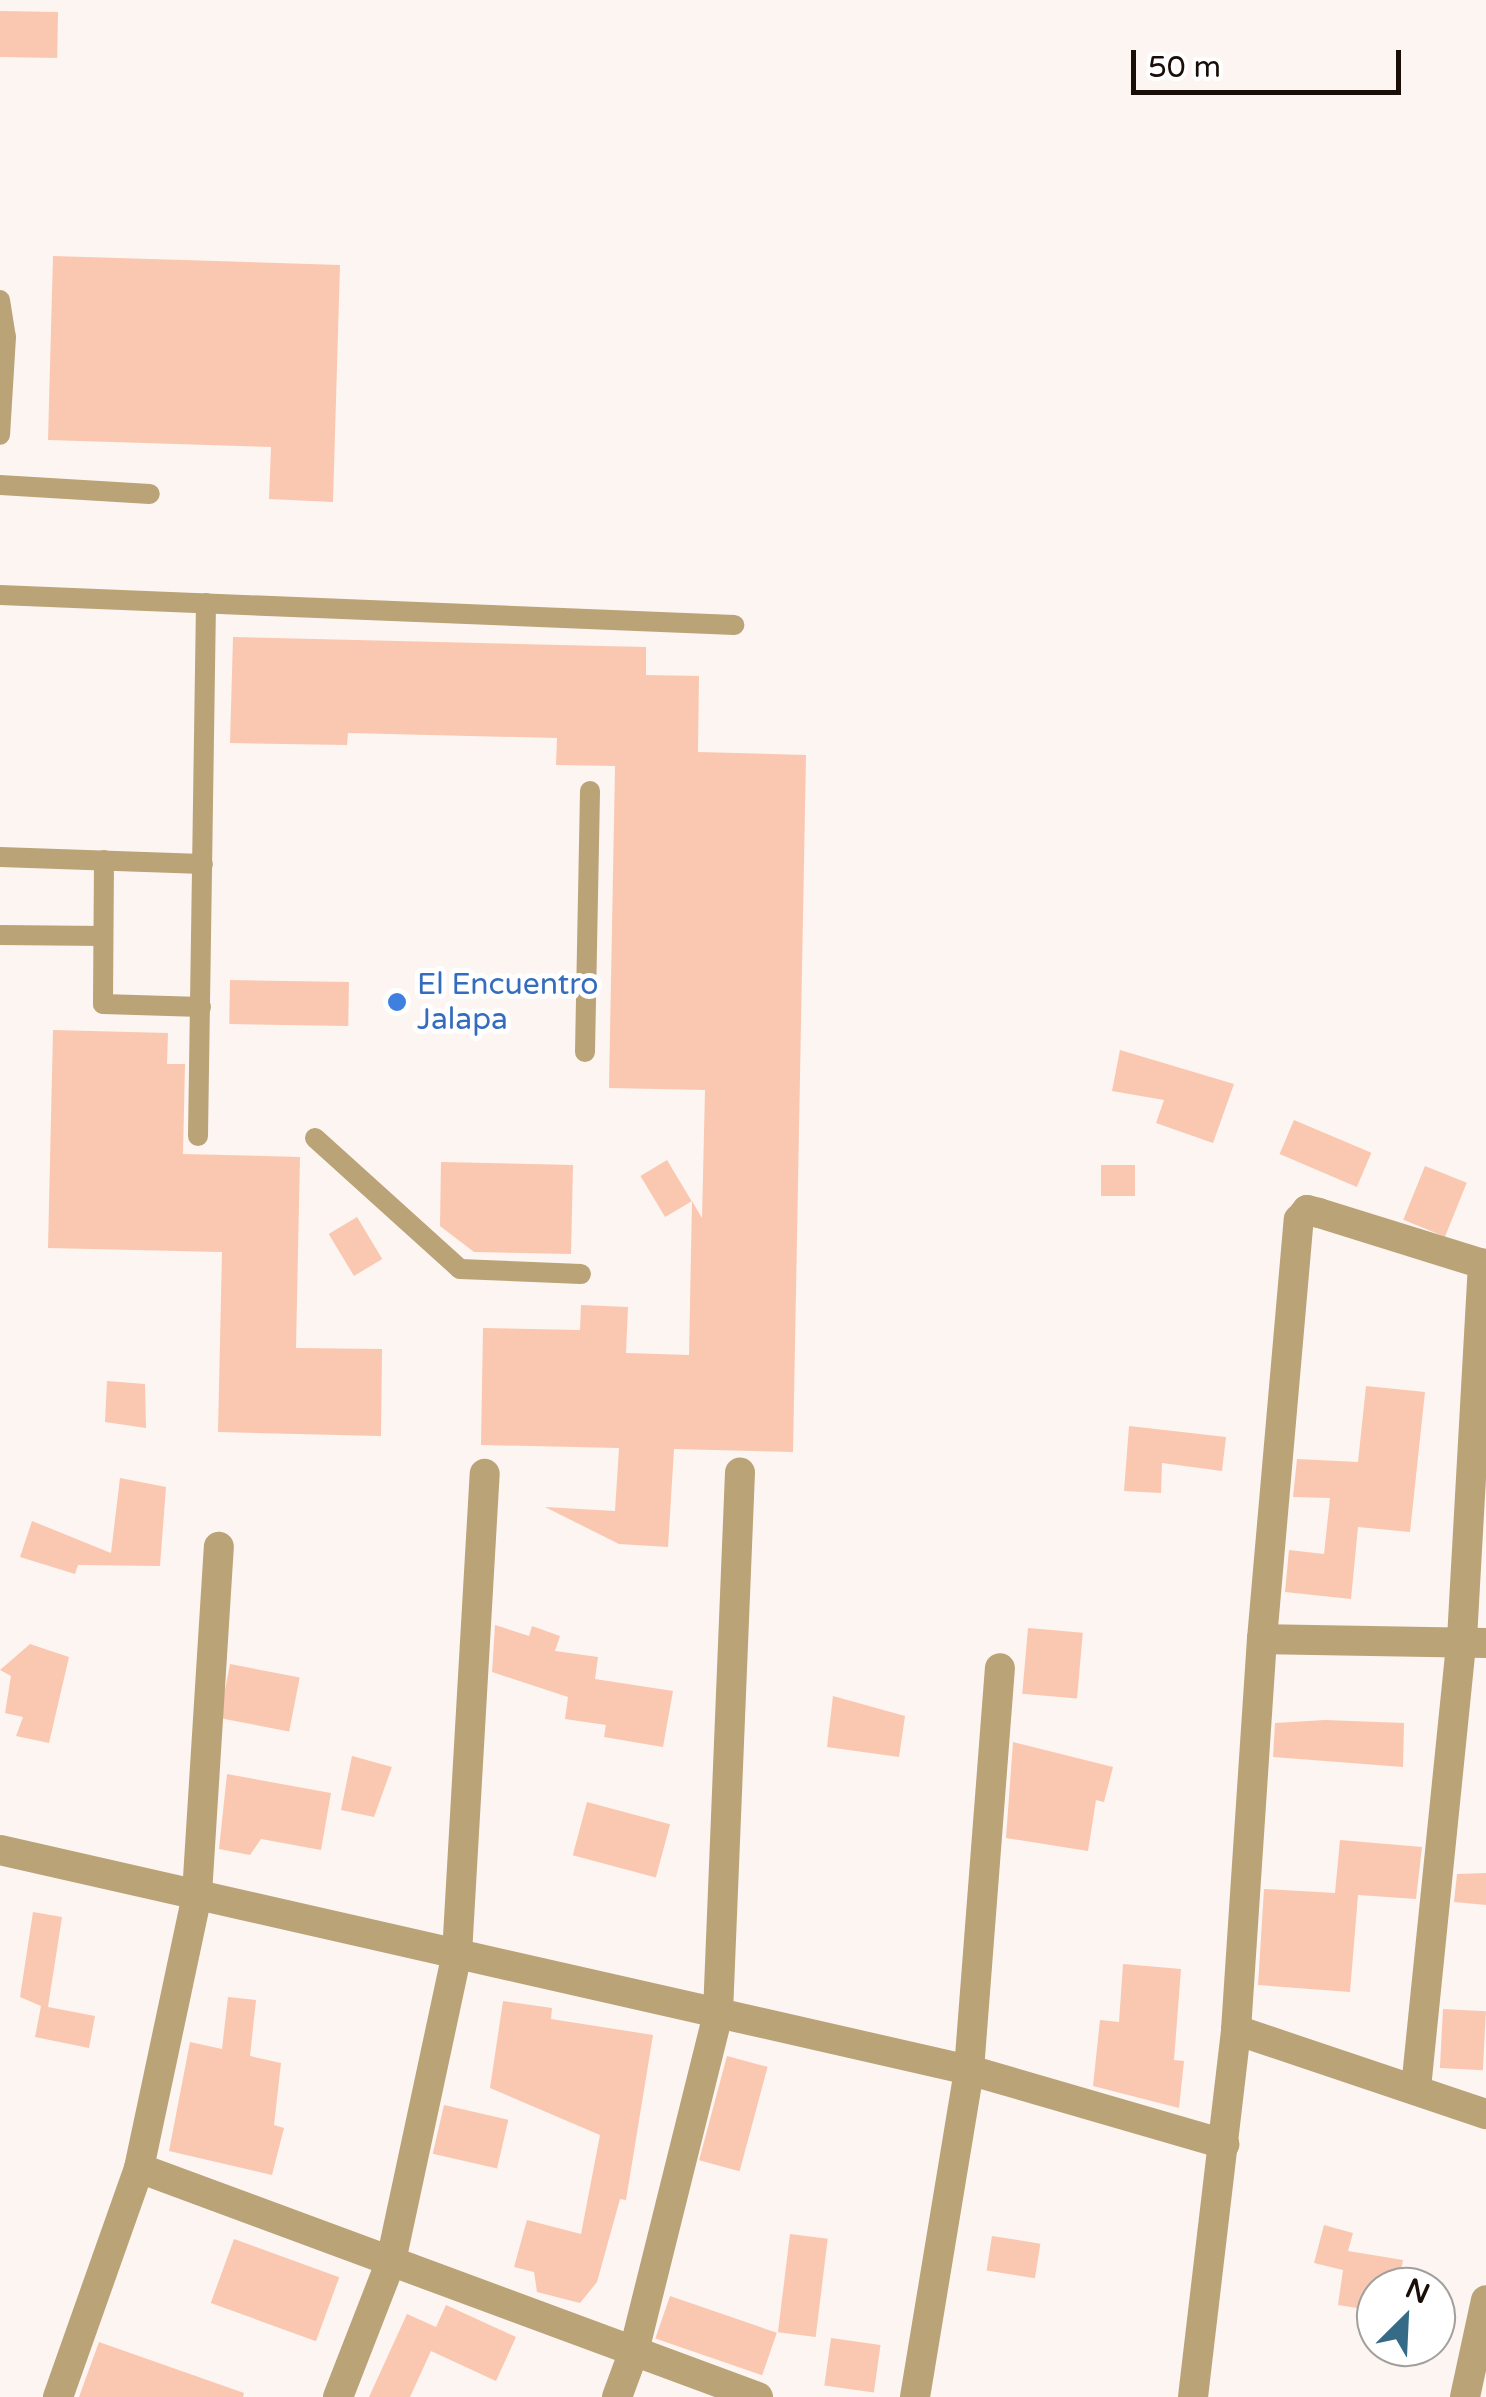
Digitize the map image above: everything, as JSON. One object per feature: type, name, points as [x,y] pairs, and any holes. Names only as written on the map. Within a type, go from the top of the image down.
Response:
[{"type":"street","points":[[1192,2397],[1236,2030],[1262,1639],[1299,1220],[1307,1210],[1485,1264],[1474,1641],[1416,2088]]},
{"type":"street","points":[[616,2397],[634,2351],[718,2012],[740,1472]]},
{"type":"street","points":[[338,2397],[391,2261],[458,1954],[485,1474]]},
{"type":"street","points":[[58,2397],[139,2168],[197,1894],[219,1547]]},
{"type":"street","points":[[1262,1639],[1474,1641]]},
{"type":"street","points":[[915,2397],[970,2070],[1000,1668]]},
{"type":"street","points":[[0,1850],[970,2070],[1224,2144]]},
{"type":"street","points":[[1236,2030],[1486,2114]]},
{"type":"street","points":[[139,2168],[758,2397]]},
{"type":"street","points":[[1465,2397],[1486,2300]]},
{"type":"lane","points":[[0,300],[6,309],[0,434]]},
{"type":"lane","points":[[0,485],[150,494]]},
{"type":"lane","points":[[0,595],[734,624]]},
{"type":"lane","points":[[198,1136],[206,604]]},
{"type":"lane","points":[[585,1052],[590,790]]},
{"type":"lane","points":[[0,857],[203,864]]},
{"type":"lane","points":[[104,860],[102,1004],[200,1007]]},
{"type":"lane","points":[[0,934],[103,936]]},
{"type":"lane","points":[[316,1138],[460,1269],[581,1274]]},
{"type":"building","points":[[0,11],[58,12],[57,58],[0,57]]},
{"type":"building","points":[[53,256],[340,265],[333,502],[269,499],[271,447],[48,440]]},
{"type":"building","points":[[233,637],[646,647],[646,675],[699,676],[698,752],[806,755],[793,1452],[674,1449],[668,1547],[619,1544],[545,1507],[615,1511],[619,1448],[481,1445],[483,1328],[580,1330],[581,1305],[628,1307],[626,1353],[689,1355],[692,1201],[702,1218],[705,1090],[609,1088],[615,766],[556,765],[557,738],[348,733],[347,745],[230,743]]},
{"type":"building","points":[[230,980],[349,982],[348,1026],[229,1024]]},
{"type":"building","points":[[53,1030],[168,1033],[167,1064],[185,1064],[183,1154],[300,1157],[296,1348],[382,1349],[381,1436],[218,1432],[222,1252],[48,1248]]},
{"type":"building","points":[[1120,1050],[1234,1084],[1213,1143],[1156,1123],[1164,1100],[1112,1091]]},
{"type":"building","points":[[1294,1120],[1371,1153],[1357,1187],[1280,1154]]},
{"type":"building","points":[[667,1160],[692,1201],[665,1217],[640,1176]]},
{"type":"building","points":[[441,1162],[573,1165],[571,1254],[474,1252],[440,1226]]},
{"type":"building","points":[[1101,1165],[1135,1165],[1135,1196],[1101,1196]]},
{"type":"building","points":[[1425,1166],[1467,1183],[1445,1237],[1403,1220]]},
{"type":"building","points":[[357,1217],[382,1259],[354,1276],[329,1234]]},
{"type":"building","points":[[107,1381],[145,1384],[146,1428],[105,1422]]},
{"type":"building","points":[[1366,1386],[1425,1392],[1410,1532],[1358,1527],[1351,1599],[1285,1592],[1289,1550],[1324,1554],[1330,1498],[1293,1497],[1297,1459],[1358,1462]]},
{"type":"building","points":[[1129,1426],[1226,1437],[1222,1471],[1162,1463],[1161,1493],[1124,1491]]},
{"type":"building","points":[[120,1478],[166,1487],[160,1566],[78,1565],[75,1574],[20,1557],[32,1521],[111,1553]]},
{"type":"building","points":[[495,1625],[529,1636],[532,1626],[560,1636],[555,1651],[598,1657],[595,1679],[673,1691],[663,1747],[604,1737],[606,1725],[565,1719],[568,1697],[492,1672]]},
{"type":"building","points":[[1028,1628],[1083,1633],[1077,1699],[1022,1694]]},
{"type":"building","points":[[30,1644],[69,1657],[49,1743],[16,1736],[23,1717],[5,1713],[11,1676],[0,1670]]},
{"type":"building","points":[[230,1664],[300,1678],[289,1732],[220,1718]]},
{"type":"building","points":[[833,1696],[905,1716],[899,1757],[827,1747]]},
{"type":"building","points":[[1275,1723],[1404,1723],[1403,1767],[1273,1757]]},
{"type":"building","points":[[1013,1742],[1113,1767],[1104,1802],[1096,1800],[1088,1851],[1006,1838]]},
{"type":"building","points":[[352,1756],[392,1767],[374,1817],[341,1810]]},
{"type":"building","points":[[227,1774],[331,1793],[321,1850],[261,1839],[250,1855],[219,1849]]},
{"type":"building","points":[[587,1802],[670,1824],[656,1877],[573,1855]]},
{"type":"building","points":[[1340,1840],[1422,1847],[1416,1899],[1358,1895],[1350,1992],[1258,1985],[1264,1889],[1335,1893]]},
{"type":"building","points":[[1486,1873],[1486,1905],[1454,1902],[1457,1874]]},
{"type":"building","points":[[33,1912],[62,1917],[48,2007],[95,2016],[89,2048],[35,2037],[41,2006],[20,1997]]},
{"type":"building","points":[[1123,1964],[1181,1969],[1174,2060],[1184,2061],[1179,2108],[1093,2086],[1100,2020],[1119,2022]]},
{"type":"building","points":[[228,1997],[256,2000],[250,2056],[281,2063],[274,2125],[284,2128],[272,2175],[169,2151],[190,2042],[222,2049]]},
{"type":"building","points":[[503,2001],[552,2008],[551,2019],[653,2035],[626,2200],[620,2199],[597,2282],[580,2303],[537,2292],[534,2272],[514,2267],[527,2220],[581,2234],[600,2135],[490,2088]]},
{"type":"building","points":[[1443,2009],[1486,2011],[1483,2070],[1440,2068]]},
{"type":"building","points":[[727,2056],[768,2067],[740,2171],[699,2160]]},
{"type":"building","points":[[444,2105],[508,2120],[497,2169],[433,2154]]},
{"type":"building","points":[[1324,2225],[1353,2233],[1348,2251],[1403,2260],[1402,2267],[1356,2267],[1356,2308],[1338,2305],[1343,2270],[1314,2263]]},
{"type":"building","points":[[790,2234],[828,2239],[816,2337],[778,2332]]},
{"type":"building","points":[[992,2236],[1040,2244],[1035,2278],[987,2271]]},
{"type":"building","points":[[234,2239],[339,2277],[316,2341],[211,2303]]},
{"type":"building","points":[[670,2296],[777,2333],[762,2375],[655,2339]]},
{"type":"building","points":[[446,2305],[516,2337],[496,2381],[431,2351],[410,2397],[369,2397],[407,2314],[436,2327]]},
{"type":"building","points":[[831,2338],[881,2345],[874,2392],[824,2386]]},
{"type":"building","points":[[99,2342],[244,2393],[243,2397],[79,2397]]},
{"type":"place","name":"El Encuentro Jalapa","points":[[397,1002]]}]
